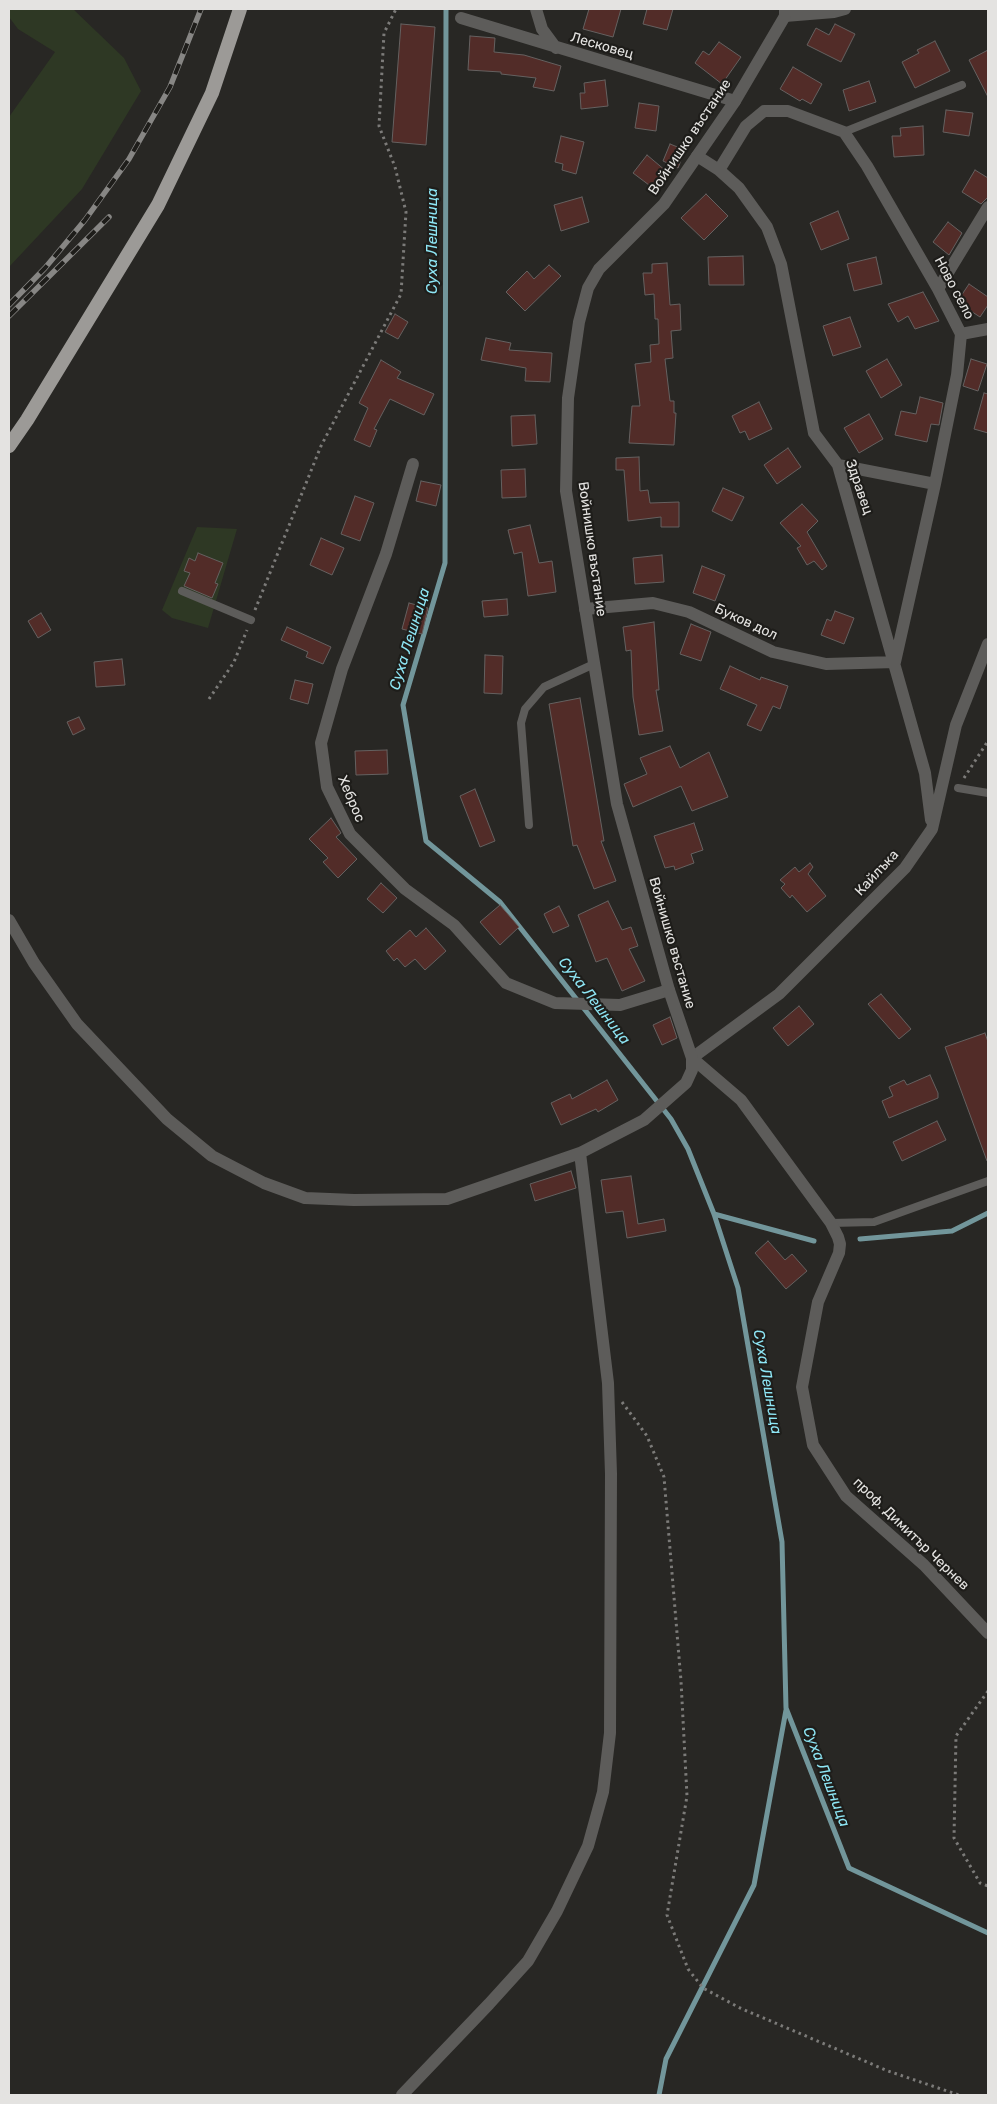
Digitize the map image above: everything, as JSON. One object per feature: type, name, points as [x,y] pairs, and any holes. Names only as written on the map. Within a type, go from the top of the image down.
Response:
[{"type":"highway","points":[[9,446],[27,420],[158,205],[212,93],[240,9]]},
{"type":"street","points":[[536,9],[542,28],[556,48]]},
{"type":"street","points":[[785,12],[834,12],[845,9]]},
{"type":"street","name":"Войнишко въстание","points":[[692,1058],[669,990],[617,804],[566,491],[568,398],[582,305],[588,288],[599,269],[664,204],[735,101],[785,12]]},
{"type":"street","name":"Лесковец","points":[[461,18],[735,101]]},
{"type":"street","points":[[719,170],[746,126],[764,111],[788,111],[844,132]]},
{"type":"street","name":"Ново село","points":[[844,132],[867,166],[962,334],[957,375],[935,484],[895,662]]},
{"type":"street","name":"Здравец","points":[[698,156],[719,170],[739,188],[767,227],[781,264],[814,433],[838,465],[925,773],[932,830]]},
{"type":"street","points":[[938,289],[988,207]]},
{"type":"street","points":[[962,334],[988,330]]},
{"type":"street","name":"Хеброс","points":[[413,464],[386,554],[342,669],[321,743],[327,787],[350,834],[405,888],[454,925],[506,983],[555,1003],[620,1005],[669,990]]},
{"type":"street","points":[[838,465],[935,484]]},
{"type":"street","name":"Буков дол","points":[[586,609],[653,603],[689,612],[773,652],[826,664],[895,662]]},
{"type":"street","name":"Кайлъка","points":[[692,1058],[779,994],[905,868],[932,830],[956,725],[988,644]]},
{"type":"street","points":[[9,920],[34,964],[77,1024],[166,1119],[212,1156],[264,1183],[305,1198],[354,1200],[447,1199],[580,1153],[654,1113],[686,1083],[692,1070],[692,1058]]},
{"type":"street","points":[[692,1058],[741,1100],[831,1223]]},
{"type":"street","points":[[402,2095],[528,1961],[557,1911],[588,1846],[603,1792],[610,1733],[611,1474],[608,1383],[580,1153]]},
{"type":"street","name":"проф. Димитър Чернев","points":[[831,1223],[840,1244],[839,1253],[818,1302],[802,1388],[813,1445],[846,1496],[924,1565],[988,1633]]},
{"type":"lane","points":[[844,132],[962,85]]},
{"type":"lane","points":[[182,591],[251,620]]},
{"type":"lane","points":[[529,825],[521,723],[525,709],[544,687],[594,664]]},
{"type":"lane","points":[[958,788],[988,794]]},
{"type":"lane","points":[[831,1223],[874,1222],[988,1181]]},
{"type":"path","points":[[209,700],[234,662],[321,446],[401,294],[406,212],[395,167],[379,126],[384,33],[396,9]]},
{"type":"path","points":[[608,1383],[647,1436],[664,1477],[679,1663],[686,1796],[666,1915],[688,1968],[703,1988],[740,2008],[888,2071],[959,2095]]},
{"type":"path","points":[[988,1691],[956,1736],[954,1838],[980,1883],[988,1886]]},
{"type":"green space","points":[[9,9],[73,9],[124,58],[141,91],[82,189],[9,267],[9,117],[55,52],[18,29],[9,17]]},
{"type":"green space","points":[[197,527],[237,529],[208,628],[172,618],[162,610]]},
{"type":"building","points":[[589,9],[621,9],[613,37],[583,29]]},
{"type":"building","points":[[647,9],[673,9],[667,30],[643,24]]},
{"type":"building","points":[[401,24],[435,27],[426,145],[392,142]]},
{"type":"building","points":[[835,24],[855,34],[841,62],[807,45],[816,28],[829,35]]},
{"type":"building","points":[[470,36],[495,38],[494,52],[524,55],[561,66],[554,91],[533,87],[536,78],[501,74],[501,72],[468,70]]},
{"type":"building","points":[[935,41],[950,71],[915,88],[902,62],[919,53],[917,50]]},
{"type":"building","points":[[719,42],[741,57],[722,84],[695,63],[703,51],[709,55]]},
{"type":"building","points":[[988,50],[988,97],[969,60]]},
{"type":"building","points":[[793,67],[822,84],[811,104],[802,99],[800,101],[780,89]]},
{"type":"building","points":[[605,80],[608,106],[581,109],[580,93],[585,93],[584,83]]},
{"type":"building","points":[[869,81],[876,102],[849,111],[843,90]]},
{"type":"building","points":[[639,103],[659,106],[656,131],[635,128]]},
{"type":"building","points":[[946,110],[973,113],[969,136],[943,132]]},
{"type":"building","points":[[923,126],[924,155],[894,157],[892,136],[901,136],[900,128]]},
{"type":"building","points":[[561,136],[584,142],[576,174],[562,170],[563,164],[555,162]]},
{"type":"building","points":[[670,144],[685,150],[678,168],[663,161]]},
{"type":"building","points":[[647,155],[666,171],[653,188],[633,173]]},
{"type":"building","points":[[975,170],[988,178],[988,197],[981,204],[962,192]]},
{"type":"building","points":[[706,194],[728,216],[704,240],[681,218]]},
{"type":"building","points":[[582,197],[589,222],[561,231],[554,205]]},
{"type":"building","points":[[838,211],[849,239],[821,250],[810,223]]},
{"type":"building","points":[[948,222],[962,233],[949,255],[933,242]]},
{"type":"building","points":[[743,256],[744,285],[709,285],[708,257]]},
{"type":"building","points":[[876,257],[882,284],[854,291],[847,264]]},
{"type":"building","points":[[667,263],[670,305],[680,304],[681,330],[671,331],[673,358],[665,359],[670,401],[674,401],[674,413],[676,413],[674,445],[629,443],[632,406],[640,406],[635,364],[651,362],[650,345],[659,344],[654,294],[645,295],[643,273],[652,273],[652,264]]},
{"type":"building","points":[[549,265],[561,276],[525,311],[506,292],[527,271],[534,279]]},
{"type":"building","points":[[969,284],[988,297],[988,305],[980,317],[957,302]]},
{"type":"building","points":[[923,292],[939,321],[915,329],[908,316],[898,322],[888,304]]},
{"type":"building","points":[[395,314],[408,322],[398,339],[385,332]]},
{"type":"building","points":[[850,317],[861,347],[833,356],[823,326]]},
{"type":"building","points":[[486,338],[511,343],[509,350],[552,353],[550,382],[525,381],[526,368],[481,360]]},
{"type":"building","points":[[887,359],[902,385],[881,398],[866,371]]},
{"type":"building","points":[[971,359],[987,364],[978,391],[963,386]]},
{"type":"building","points":[[381,360],[401,372],[397,378],[434,394],[424,415],[390,399],[374,429],[377,430],[370,447],[354,440],[368,408],[359,403]]},
{"type":"building","points":[[984,393],[988,394],[988,433],[974,429]]},
{"type":"building","points":[[920,397],[943,403],[939,425],[931,424],[927,442],[895,435],[901,411],[916,414]]},
{"type":"building","points":[[759,402],[772,429],[749,440],[745,431],[740,433],[732,416]]},
{"type":"building","points":[[869,414],[883,439],[859,453],[844,428]]},
{"type":"building","points":[[535,415],[537,444],[512,446],[511,416]]},
{"type":"building","points":[[788,448],[801,467],[777,484],[764,465]]},
{"type":"building","points":[[639,457],[640,491],[648,490],[650,503],[679,502],[679,527],[661,527],[661,517],[628,521],[624,470],[616,470],[616,458]]},
{"type":"building","points":[[525,469],[526,497],[502,498],[501,470]]},
{"type":"building","points":[[421,481],[441,485],[436,506],[416,501]]},
{"type":"building","points":[[723,488],[744,497],[732,521],[712,511]]},
{"type":"building","points":[[355,496],[374,503],[360,541],[341,534]]},
{"type":"building","points":[[802,504],[818,521],[807,532],[827,566],[822,570],[814,561],[807,565],[797,548],[801,546],[780,523]]},
{"type":"building","points":[[530,525],[539,563],[552,561],[556,592],[528,596],[522,552],[514,554],[508,530]]},
{"type":"building","points":[[321,538],[344,548],[332,575],[310,565]]},
{"type":"building","points":[[198,553],[223,563],[215,583],[218,584],[212,598],[184,586],[190,573],[184,571],[189,558],[195,561]]},
{"type":"building","points":[[662,555],[664,582],[635,584],[633,558]]},
{"type":"building","points":[[702,566],[725,575],[715,601],[693,593]]},
{"type":"building","points":[[507,599],[508,615],[484,617],[482,601]]},
{"type":"building","points":[[409,603],[428,608],[422,634],[402,629]]},
{"type":"building","points":[[835,611],[854,618],[844,644],[821,635],[827,619],[831,621]]},
{"type":"building","points":[[41,613],[51,630],[38,638],[28,621]]},
{"type":"building","points":[[654,622],[659,690],[656,690],[663,731],[639,735],[633,697],[631,650],[626,651],[623,627]]},
{"type":"building","points":[[691,624],[711,632],[701,661],[680,654]]},
{"type":"building","points":[[287,627],[331,647],[323,664],[306,657],[308,652],[281,640]]},
{"type":"building","points":[[485,655],[503,656],[502,694],[484,693]]},
{"type":"building","points":[[122,659],[125,685],[96,687],[94,662]]},
{"type":"building","points":[[730,666],[760,680],[761,677],[788,686],[780,709],[773,706],[761,731],[747,725],[757,705],[720,689]]},
{"type":"building","points":[[295,680],[313,684],[308,704],[290,699]]},
{"type":"building","points":[[580,698],[604,841],[601,841],[616,881],[594,889],[577,845],[573,846],[549,704]]},
{"type":"building","points":[[79,717],[85,729],[73,735],[67,722]]},
{"type":"building","points":[[670,746],[680,768],[709,752],[728,797],[692,811],[681,786],[633,807],[624,784],[647,774],[640,758]]},
{"type":"building","points":[[387,750],[388,774],[356,775],[355,751]]},
{"type":"building","points":[[475,789],[495,841],[480,847],[460,796]]},
{"type":"building","points":[[331,818],[341,833],[336,837],[357,859],[338,878],[323,862],[328,858],[309,839]]},
{"type":"building","points":[[694,823],[703,850],[691,854],[694,863],[675,870],[674,866],[665,868],[654,836]]},
{"type":"building","points":[[810,863],[813,867],[808,874],[826,896],[807,912],[792,895],[790,898],[781,888],[785,884],[780,880],[795,867],[799,872]]},
{"type":"building","points":[[381,883],[397,898],[383,913],[367,899]]},
{"type":"building","points":[[608,901],[622,930],[631,927],[638,946],[629,949],[645,981],[622,991],[607,958],[596,962],[578,915]]},
{"type":"building","points":[[500,905],[519,927],[500,945],[480,922]]},
{"type":"building","points":[[559,906],[569,926],[553,933],[544,914]]},
{"type":"building","points":[[426,928],[446,951],[425,970],[415,959],[405,967],[397,958],[394,961],[386,951],[410,930],[416,937]]},
{"type":"building","points":[[881,994],[911,1029],[899,1039],[868,1004]]},
{"type":"building","points":[[799,1006],[814,1024],[788,1046],[773,1028]]},
{"type":"building","points":[[670,1017],[677,1038],[662,1045],[653,1025]]},
{"type":"building","points":[[985,1033],[988,1042],[988,1161],[945,1047]]},
{"type":"building","points":[[930,1075],[938,1093],[938,1098],[889,1118],[882,1101],[893,1096],[889,1087],[904,1080],[907,1085]]},
{"type":"building","points":[[607,1080],[618,1100],[598,1112],[596,1109],[561,1125],[551,1103],[570,1094],[572,1099]]},
{"type":"building","points":[[937,1121],[946,1140],[902,1161],[893,1142]]},
{"type":"building","points":[[571,1171],[576,1188],[535,1201],[530,1184]]},
{"type":"building","points":[[631,1176],[638,1224],[664,1219],[666,1231],[627,1238],[623,1211],[606,1213],[601,1180]]},
{"type":"building","points":[[768,1241],[785,1260],[792,1254],[807,1271],[786,1289],[755,1253]]},
{"type":"waterway","name":"Суха Лешница","points":[[446,9],[445,563],[403,705],[426,841],[500,902],[671,1119],[688,1149],[714,1214],[738,1288],[782,1542],[786,1708],[849,1868],[988,1933]]},
{"type":"waterway","points":[[860,1239],[952,1231],[988,1213]]},
{"type":"waterway","points":[[714,1214],[814,1241]]},
{"type":"waterway","points":[[659,2095],[666,2059],[754,1885],[786,1710]]},
{"type":"railway","points":[[9,305],[45,268],[85,220],[129,159],[170,87],[201,9]]},
{"type":"railway","points":[[9,316],[109,217]]}]
